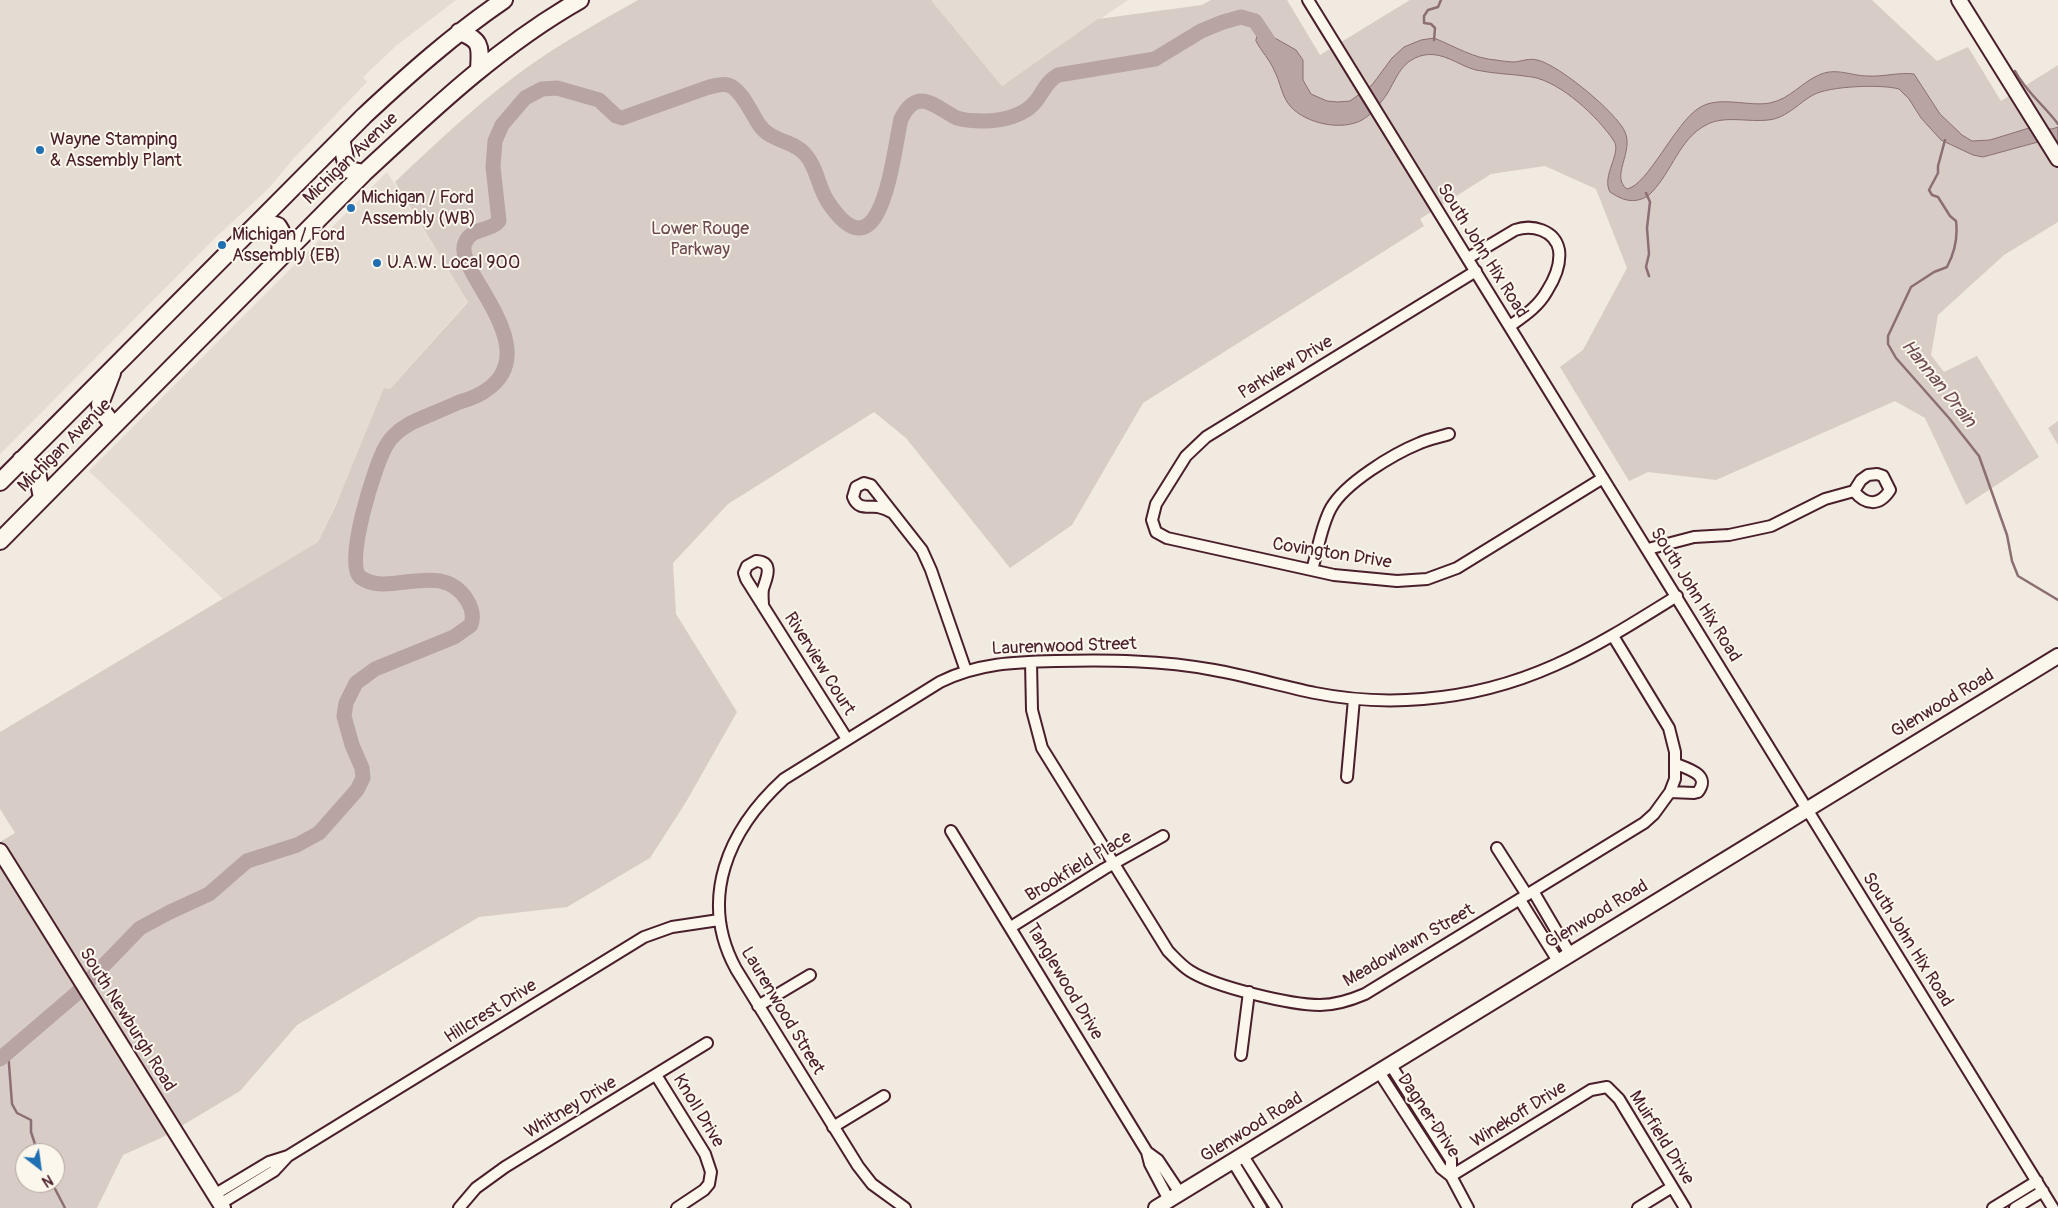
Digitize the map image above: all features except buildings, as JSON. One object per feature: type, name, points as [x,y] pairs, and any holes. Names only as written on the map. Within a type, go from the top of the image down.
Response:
[{"type":"main road","name":"Michigan Avenue","points":[[0,482],[341,139],[415,68],[459,32],[504,0]]},
{"type":"main road","name":"Michigan Avenue","points":[[0,541],[364,173],[478,70],[571,2]]},
{"type":"main road","points":[[459,32],[470,35],[480,45],[478,70]]},
{"type":"main road","points":[[341,139],[346,156],[345,165],[349,170],[364,173]]},
{"type":"main road","points":[[261,221],[278,226],[281,231],[280,257]]},
{"type":"main road","points":[[113,425],[100,404],[115,367]]},
{"type":"main road","points":[[21,460],[37,472],[42,498]]},
{"type":"street","name":"South John Hix Road","points":[[1308,0],[2053,1208]]},
{"type":"street","points":[[1959,0],[2058,159]]},
{"type":"street","points":[[1468,258],[1523,227],[1540,229],[1555,242],[1559,250],[1559,262],[1548,290],[1534,308],[1510,326]]},
{"type":"street","name":"Parkview Drive","points":[[1154,528],[1152,514],[1156,504],[1186,456],[1206,437],[1476,271]]},
{"type":"street","points":[[1312,570],[1325,520],[1331,507],[1346,488],[1376,468],[1420,443],[1449,434]]},
{"type":"street","name":"Covington Drive","points":[[1154,528],[1159,535],[1167,538],[1334,575],[1417,581],[1457,568],[1604,478]]},
{"type":"street","points":[[1648,549],[1694,537],[1729,535],[1758,530],[1782,521],[1825,499],[1854,491]]},
{"type":"street","points":[[894,513],[925,556],[966,671]]},
{"type":"street","name":"Laurenwood Street","points":[[905,1208],[872,1184],[863,1173],[758,1006],[728,954],[722,938],[719,920],[719,894],[724,865],[731,848],[750,818],[768,795],[784,780],[940,682],[966,671],[997,664],[1111,660],[1173,664],[1216,670],[1316,693],[1354,699],[1423,699],[1487,690],[1554,667],[1613,636],[1677,596]]},
{"type":"street","name":"Riverview Court","points":[[763,606],[847,739]]},
{"type":"street","name":"Meadowlawn Street","points":[[1031,662],[1032,710],[1042,748],[1159,939],[1177,961],[1205,980],[1249,992],[1312,1005],[1331,1005],[1365,994],[1644,823],[1654,814],[1670,792],[1675,779],[1676,764],[1673,740],[1669,728],[1613,636]]},
{"type":"street","name":"Glenwood Road","points":[[1156,1208],[2058,656]]},
{"type":"street","points":[[1347,777],[1354,699]]},
{"type":"street","points":[[1670,792],[1698,792],[1702,783],[1702,779],[1696,771],[1676,764]]},
{"type":"street","name":"Tanglewood Drive","points":[[951,830],[1148,1152],[1150,1164],[1175,1196]]},
{"type":"street","name":"Brookfield Place","points":[[1011,927],[1113,864],[1163,836]]},
{"type":"street","points":[[1496,848],[1570,954]]},
{"type":"street","name":"South Newburgh Road","points":[[0,851],[219,1202]]},
{"type":"street","points":[[1527,895],[1558,961]]},
{"type":"street","name":"Hillcrest Drive","points":[[219,1202],[274,1171],[288,1156],[644,937],[672,927],[719,920]]},
{"type":"street","points":[[758,1006],[810,975]]},
{"type":"street","points":[[1240,1055],[1249,992]]},
{"type":"street","name":"Whitney Drive","points":[[459,1208],[476,1188],[505,1167],[707,1043]]},
{"type":"street","name":"Dagner Drive","points":[[1384,1068],[1441,1168],[1451,1176],[1468,1208]]},
{"type":"street","name":"Knoll Drive","points":[[656,1075],[706,1154],[711,1172],[709,1184],[704,1190],[677,1208]]},
{"type":"street","name":"Winekoff Drive","points":[[1451,1176],[1590,1090],[1607,1088]]},
{"type":"street","name":"Muirfield Drive","points":[[1607,1088],[1619,1099],[1685,1208]]},
{"type":"street","points":[[833,1127],[884,1096]]},
{"type":"street","points":[[1238,1159],[1261,1208]]},
{"type":"street","points":[[1238,1159],[1276,1208]]},
{"type":"street","points":[[1993,1208],[2037,1181]]},
{"type":"street","points":[[1638,1208],[1672,1187]]},
{"type":"street","points":[[2015,1208],[2043,1191]]},
{"type":"shaded area","points":[[0,0],[456,0],[397,45],[363,77],[367,82],[294,158],[269,188],[215,238],[0,454]]},
{"type":"shaded area","points":[[931,0],[1128,0],[1002,86]]},
{"type":"shaded area","points":[[1259,29],[1296,50],[1303,60],[1303,80],[1311,94],[1327,101],[1350,101],[1372,85],[1392,58],[1404,47],[1421,40],[1434,38],[1472,55],[1488,59],[1515,62],[1534,59],[1546,63],[1586,90],[1620,124],[1627,140],[1621,178],[1622,184],[1627,189],[1644,177],[1681,126],[1699,108],[1715,102],[1770,103],[1784,98],[1813,78],[1831,72],[1862,76],[1914,74],[1940,114],[1962,135],[1972,141],[1990,140],[2029,128],[2052,129],[2058,127],[2058,141],[2038,142],[1983,157],[1973,155],[1941,140],[1899,89],[1891,87],[1842,88],[1813,95],[1789,112],[1774,119],[1722,120],[1706,125],[1697,131],[1682,147],[1665,175],[1649,195],[1630,201],[1610,192],[1608,186],[1609,172],[1616,146],[1614,141],[1599,122],[1578,102],[1543,80],[1476,70],[1447,58],[1424,55],[1409,62],[1399,72],[1375,110],[1365,118],[1345,125],[1325,124],[1306,118],[1288,103],[1272,66],[1256,41]]},
{"type":"shaded area","points":[[387,172],[468,301],[390,389],[318,542],[223,599],[89,471]]},
{"type":"green space","name":"Lower Rouge Parkway","points":[[638,0],[931,0],[1002,86],[1098,19],[1202,5],[1211,0],[1287,0],[1320,55],[1410,0],[1872,0],[1937,61],[1968,47],[2001,101],[2058,65],[2058,222],[2004,255],[1938,315],[1931,355],[1944,372],[1977,356],[2039,457],[1966,505],[1925,418],[1895,401],[1716,480],[1648,472],[1629,481],[1560,367],[1583,350],[1627,268],[1596,189],[1545,166],[1491,174],[1420,219],[1424,226],[1143,403],[1072,525],[1010,568],[906,438],[874,412],[728,504],[673,563],[676,614],[737,712],[686,802],[650,858],[567,907],[479,917],[297,1025],[240,1091],[163,1137],[123,1155],[97,1208],[0,1208],[0,842],[15,833],[0,809],[0,732],[318,542],[336,505],[384,388],[390,389],[468,302],[395,182],[439,140],[518,74],[592,26]]},
{"type":"green space","points":[[2058,421],[2058,445],[2048,428]]},
{"type":"waterway","points":[[1434,40],[1435,28],[1431,24],[1424,23],[1424,16],[1428,10],[1438,7],[1441,0]]},
{"type":"waterway","points":[[0,1059],[77,993],[140,928],[209,894],[247,861],[297,845],[319,833],[357,790],[363,778],[362,768],[352,745],[344,716],[346,703],[356,683],[375,669],[454,637],[471,625],[472,615],[470,606],[456,588],[443,582],[429,580],[385,584],[372,583],[360,577],[356,568],[356,554],[363,513],[375,472],[381,456],[391,439],[411,423],[482,393],[499,378],[506,364],[507,349],[504,333],[469,265],[464,254],[464,247],[472,234],[491,227],[499,221],[493,167],[495,141],[502,125],[525,98],[542,89],[557,88],[599,100],[616,116],[622,118],[709,87],[721,84],[728,85],[738,92],[765,131],[795,146],[805,154],[812,165],[828,202],[846,223],[861,228],[873,220],[882,203],[889,181],[901,119],[907,109],[914,103],[928,102],[963,120],[1005,119],[1019,114],[1031,106],[1048,83],[1058,75],[1155,59],[1201,31],[1241,17],[1255,21],[1271,45]]},
{"type":"waterway","points":[[2015,71],[2019,79],[2058,124]]},
{"type":"waterway","name":"Hannan Drain","points":[[1945,140],[1938,173],[1929,190],[1932,195],[1938,197],[1950,216],[1956,221],[1957,233],[1954,250],[1947,267],[1934,272],[1911,287],[1888,336],[1888,344],[1896,358],[1949,418],[1979,456],[2007,535],[2012,561],[2018,576],[2058,600]]},
{"type":"waterway","points":[[1646,193],[1650,202],[1647,228],[1649,254],[1646,267],[1649,276]]},
{"type":"waterway","points":[[8,1051],[12,1104],[17,1113],[31,1120],[31,1132],[35,1143]]},
{"type":"waterway","points":[[57,1193],[65,1208]]},
{"type":"place","name":"Wayne Stamping & Assembly Plant","points":[[40,150]]},
{"type":"place","name":"Michigan / Ford Assembly (WB)","points":[[351,208]]},
{"type":"place","name":"Michigan / Ford Assembly (EB)","points":[[222,245]]},
{"type":"place","name":"U.A.W. Local 900","points":[[377,263]]}]
